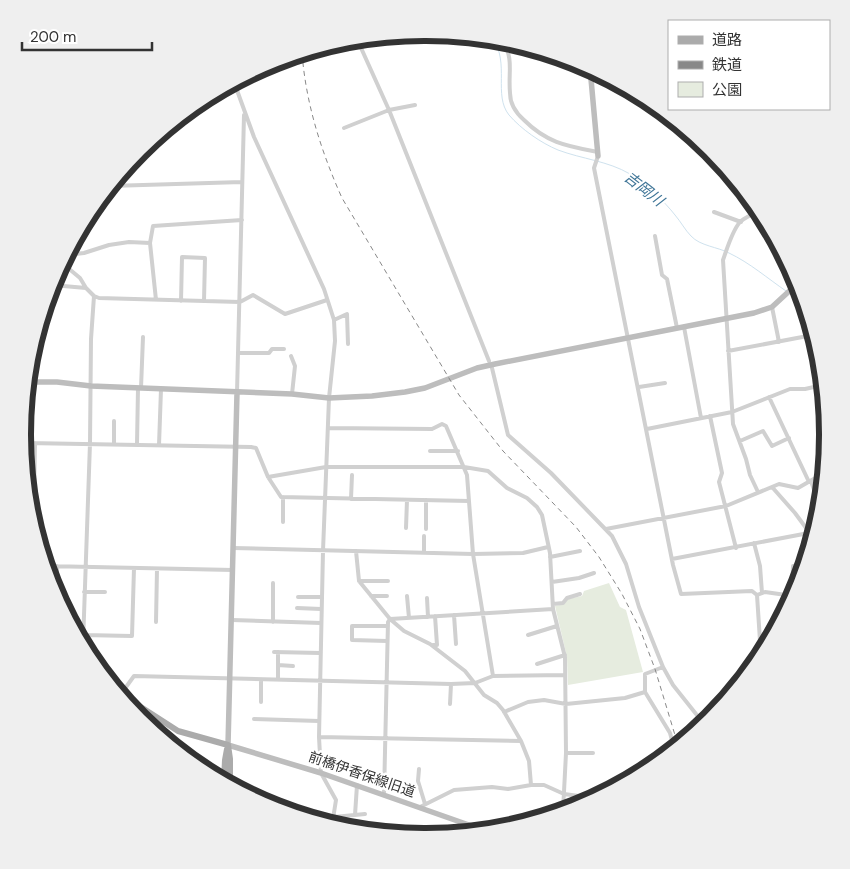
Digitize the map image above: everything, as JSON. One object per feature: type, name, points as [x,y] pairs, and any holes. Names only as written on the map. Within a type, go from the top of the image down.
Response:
[{"type":"main road","points":[[142,708],[178,730],[228,745],[225,760],[227,774]]},
{"type":"street","points":[[360,46],[389,110],[489,361]]},
{"type":"street","points":[[505,49],[510,61],[510,97],[514,108],[521,117],[547,138],[564,146],[598,154]]},
{"type":"street","points":[[591,77],[598,154],[595,166],[672,559],[681,594],[752,591],[757,595],[760,640]]},
{"type":"street","points":[[237,89],[334,320],[335,341],[329,398],[321,609],[319,721],[321,773],[336,800],[334,817],[365,814]]},
{"type":"street","points":[[344,128],[389,110],[415,105]]},
{"type":"street","points":[[228,745],[245,113]]},
{"type":"street","points":[[120,186],[242,182]]},
{"type":"street","points":[[714,212],[741,222]]},
{"type":"street","points":[[752,215],[741,222],[727,247],[723,260],[733,424],[750,475],[758,492]]},
{"type":"street","points":[[156,300],[150,243],[153,226],[242,220]]},
{"type":"street","points":[[655,236],[662,275],[667,279],[681,328],[701,418]]},
{"type":"street","points":[[76,253],[129,242],[150,243]]},
{"type":"street","points":[[181,301],[182,257],[205,258],[204,301]]},
{"type":"street","points":[[68,268],[80,278],[94,296],[100,298],[240,302],[253,295],[285,314],[327,300]]},
{"type":"street","points":[[60,286],[86,288]]},
{"type":"street","points":[[35,382],[237,393],[292,394],[329,398],[405,392],[425,388],[477,368],[754,313],[772,307],[791,289]]},
{"type":"street","points":[[83,629],[94,296]]},
{"type":"street","points":[[772,307],[779,342]]},
{"type":"street","points":[[334,320],[347,314],[348,344]]},
{"type":"street","points":[[728,351],[806,336]]},
{"type":"street","points":[[137,444],[143,337]]},
{"type":"street","points":[[238,353],[268,353],[272,349],[284,349]]},
{"type":"street","points":[[291,356],[295,366],[292,394]]},
{"type":"street","points":[[492,368],[508,434],[551,473],[606,529],[620,549],[639,607],[663,667],[673,685],[699,717]]},
{"type":"street","points":[[639,387],[665,383]]},
{"type":"street","points":[[647,429],[732,412],[790,389],[805,390],[815,387]]},
{"type":"street","points":[[159,445],[161,389]]},
{"type":"street","points":[[769,397],[814,492]]},
{"type":"street","points":[[710,416],[722,473],[719,482],[736,548]]},
{"type":"street","points":[[114,421],[114,444]]},
{"type":"street","points":[[328,428],[432,429],[442,424],[446,426],[464,467],[473,554],[493,676]]},
{"type":"street","points":[[740,441],[762,431],[772,446],[789,438]]},
{"type":"street","points":[[31,443],[256,448],[268,477],[281,497],[469,501]]},
{"type":"street","points":[[34,480],[35,443]]},
{"type":"street","points":[[430,451],[458,451]]},
{"type":"street","points":[[268,477],[326,467],[464,467],[488,471],[508,488],[527,498],[536,507],[542,515],[550,557],[553,606],[564,656],[566,675],[566,753],[563,803]]},
{"type":"street","points":[[351,499],[352,475]]},
{"type":"street","points":[[606,529],[726,506],[779,484],[798,488],[816,478]]},
{"type":"street","points":[[772,487],[807,527]]},
{"type":"street","points":[[283,497],[283,522]]},
{"type":"street","points":[[406,528],[407,500]]},
{"type":"street","points":[[426,500],[426,530]]},
{"type":"street","points":[[672,559],[806,533]]},
{"type":"street","points":[[424,536],[424,553]]},
{"type":"street","points":[[754,543],[760,566],[762,593]]},
{"type":"street","points":[[233,548],[473,554],[523,553],[548,547]]},
{"type":"street","points":[[356,551],[359,581],[390,619],[404,631],[432,645],[465,671],[484,695],[497,703],[504,712],[521,741],[529,761],[531,785]]},
{"type":"street","points":[[550,557],[580,551]]},
{"type":"street","points":[[54,566],[233,570]]},
{"type":"street","points":[[57,566],[57,574]]},
{"type":"street","points":[[87,635],[132,636],[134,568]]},
{"type":"street","points":[[156,622],[157,569]]},
{"type":"street","points":[[552,582],[579,578],[594,573]]},
{"type":"street","points":[[359,581],[388,581]]},
{"type":"street","points":[[273,583],[273,622]]},
{"type":"street","points":[[84,592],[105,592]]},
{"type":"street","points":[[757,595],[762,593],[784,595]]},
{"type":"street","points":[[390,619],[483,614],[553,606],[563,603],[567,598],[580,594]]},
{"type":"street","points":[[371,596],[386,596]]},
{"type":"street","points":[[407,596],[409,618]]},
{"type":"street","points":[[298,597],[322,597]]},
{"type":"street","points":[[427,598],[428,617]]},
{"type":"street","points":[[297,608],[321,609]]},
{"type":"street","points":[[454,615],[456,644]]},
{"type":"street","points":[[432,645],[437,645],[436,616]]},
{"type":"street","points":[[384,795],[387,641],[388,622],[390,619]]},
{"type":"street","points":[[232,620],[321,624]]},
{"type":"street","points":[[387,641],[352,640],[352,626],[388,626]]},
{"type":"street","points":[[528,635],[557,626]]},
{"type":"street","points":[[278,680],[276,652],[320,653]]},
{"type":"street","points":[[537,664],[564,656]]},
{"type":"street","points":[[278,665],[292,666]]},
{"type":"street","points":[[663,667],[645,674],[645,692],[670,733],[672,741]]},
{"type":"street","points":[[124,688],[134,676],[230,680],[451,684],[475,683],[493,676],[566,675]]},
{"type":"street","points":[[261,680],[261,702]]},
{"type":"street","points":[[450,704],[451,684]]},
{"type":"street","points":[[504,712],[528,702],[544,700],[566,704],[625,698],[645,692]]},
{"type":"street","points":[[254,719],[319,721]]},
{"type":"street","points":[[319,737],[521,741]]},
{"type":"street","name":"前橋伊香保線旧道","points":[[228,745],[422,806],[470,825]]},
{"type":"street","points":[[566,753],[593,753]]},
{"type":"street","points":[[418,769],[422,806],[454,790],[492,787],[508,789],[531,785],[544,786],[564,794],[580,796]]},
{"type":"street","points":[[355,815],[356,785]]},
{"type":"green space","points":[[609,583],[620,607],[626,610],[643,672],[568,685],[567,657],[555,606],[564,604],[568,599],[582,596],[584,591]]},
{"type":"waterway","name":"吉岡川","points":[[498,47],[504,107],[519,125],[538,140],[558,150],[604,163],[630,174],[642,182],[660,199],[695,239],[737,257],[786,291]]},
{"type":"waterway","name":"吉岡川","points":[[790,293],[794,297]]},
{"type":"railway","points":[[303,60],[307,91],[316,127],[327,163],[342,198],[459,395],[503,451],[576,527],[599,557],[622,594],[640,629],[655,669],[676,738]]}]
